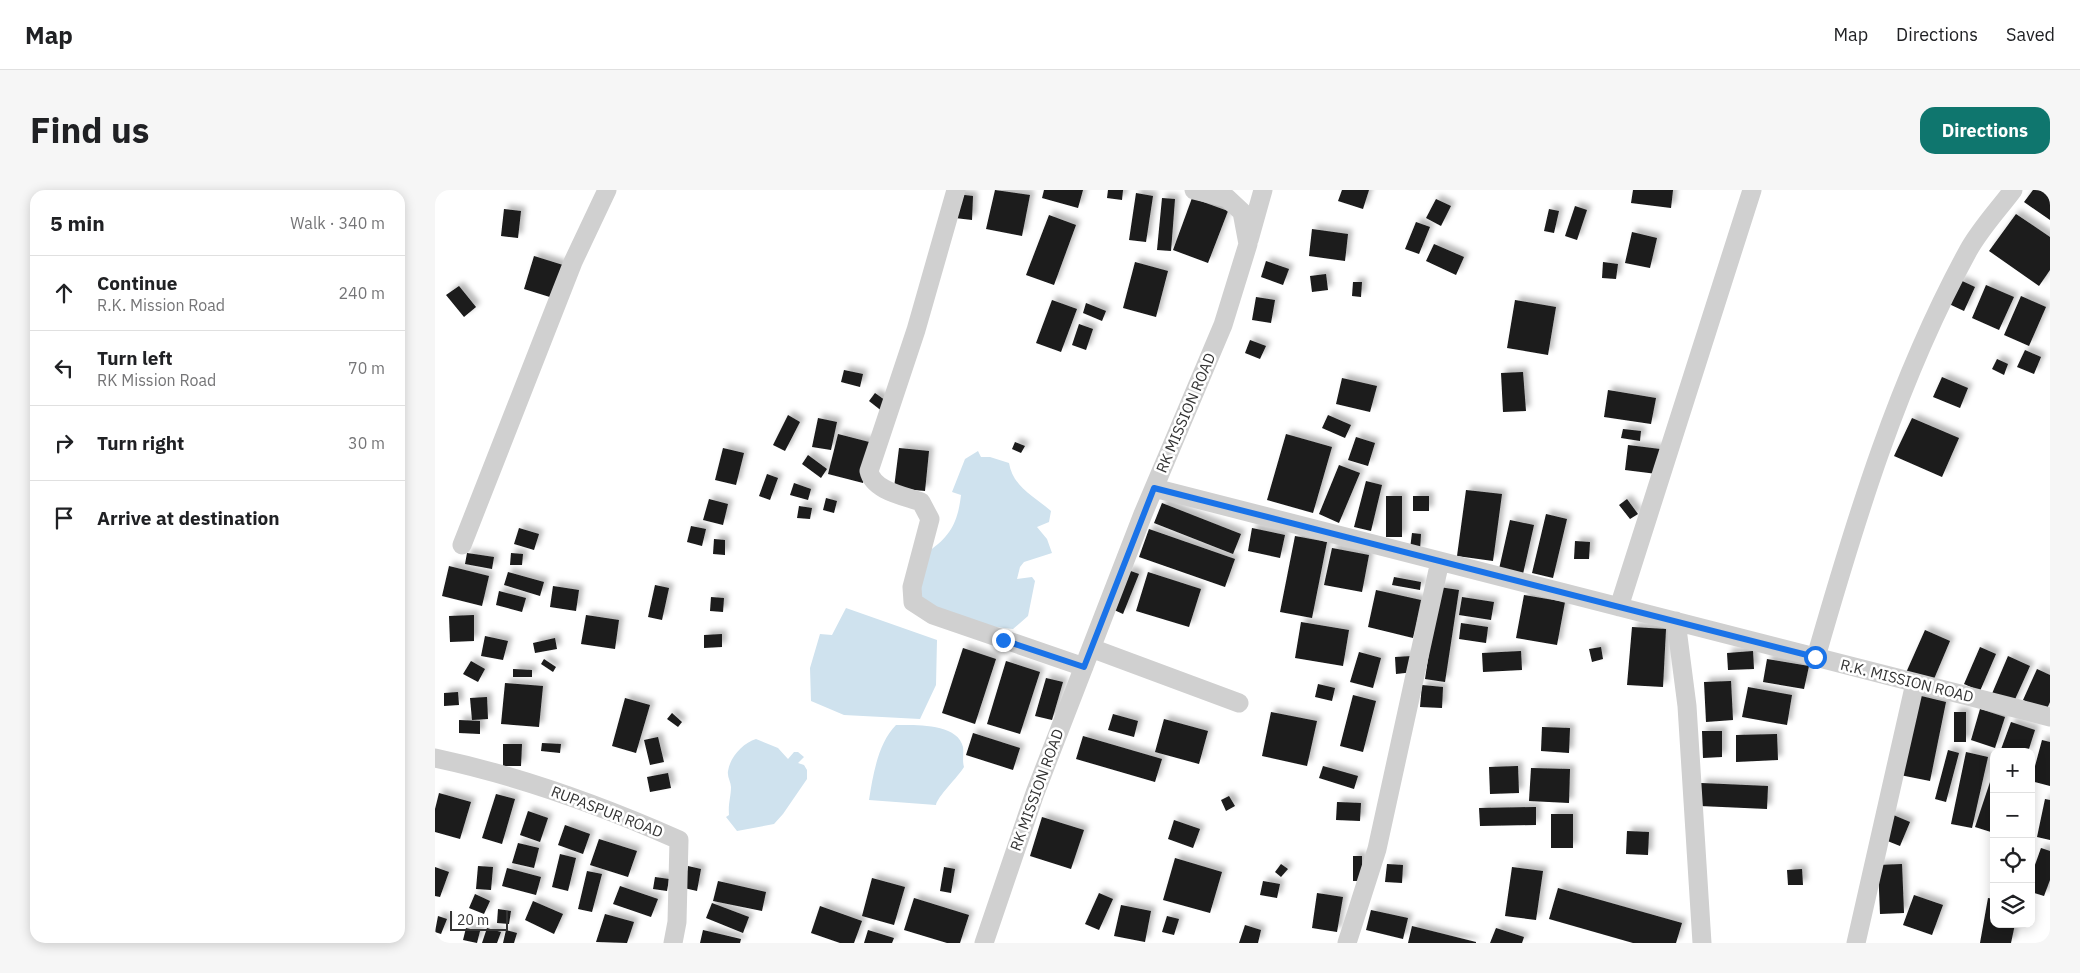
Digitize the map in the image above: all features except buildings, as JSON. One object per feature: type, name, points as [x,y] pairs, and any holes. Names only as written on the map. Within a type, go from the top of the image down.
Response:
[{"type":"street","points":[[462,545],[573,262],[607,190]]},
{"type":"street","points":[[956,190],[916,330],[869,471],[871,478],[883,489],[921,502],[930,519],[912,587],[913,602],[933,616],[1084,667]]},
{"type":"street","points":[[1194,190],[1227,198],[1242,212],[1249,244]]},
{"type":"street","name":"RK MISSION ROAD","points":[[984,943],[1035,792],[1154,488],[1223,324],[1249,244],[1263,190]]},
{"type":"street","points":[[1619,607],[1752,190]]},
{"type":"street","points":[[1815,657],[1853,531],[1909,372],[1969,249],[2013,190]]},
{"type":"street","name":"R.K. MISSION ROAD","points":[[1154,488],[2050,717]]},
{"type":"street","points":[[1347,943],[1377,849],[1440,561]]},
{"type":"street","points":[[1676,622],[1687,706],[1703,943]]},
{"type":"street","points":[[1091,648],[1239,703]]},
{"type":"street","points":[[1855,943],[1915,683]]},
{"type":"street","name":"RUPASPUR ROAD","points":[[435,758],[490,769],[593,804],[679,840],[677,922],[673,943]]},
{"type":"water","points":[[978,451],[981,457],[990,457],[1009,463],[1015,479],[1020,485],[1051,511],[1049,522],[1037,527],[1047,539],[1052,553],[1024,562],[1020,567],[1017,579],[1032,577],[1035,581],[1028,616],[1013,629],[986,626],[935,609],[919,594],[929,551],[948,534],[958,513],[961,495],[952,492],[965,459]]},
{"type":"water","points":[[846,608],[937,640],[936,685],[920,719],[844,715],[811,701],[810,668],[820,634],[832,635]]},
{"type":"water","points":[[896,725],[944,729],[953,733],[963,747],[964,767],[937,801],[936,805],[869,800],[881,750],[890,732]]},
{"type":"water","points":[[756,739],[778,748],[788,759],[794,752],[798,752],[804,757],[798,763],[804,765],[807,770],[807,779],[774,824],[737,831],[726,817],[729,815],[731,791],[728,775],[729,766],[738,751]]},
{"type":"route","points":[[1003,640],[1084,667],[1154,488],[1815,657]]}]
